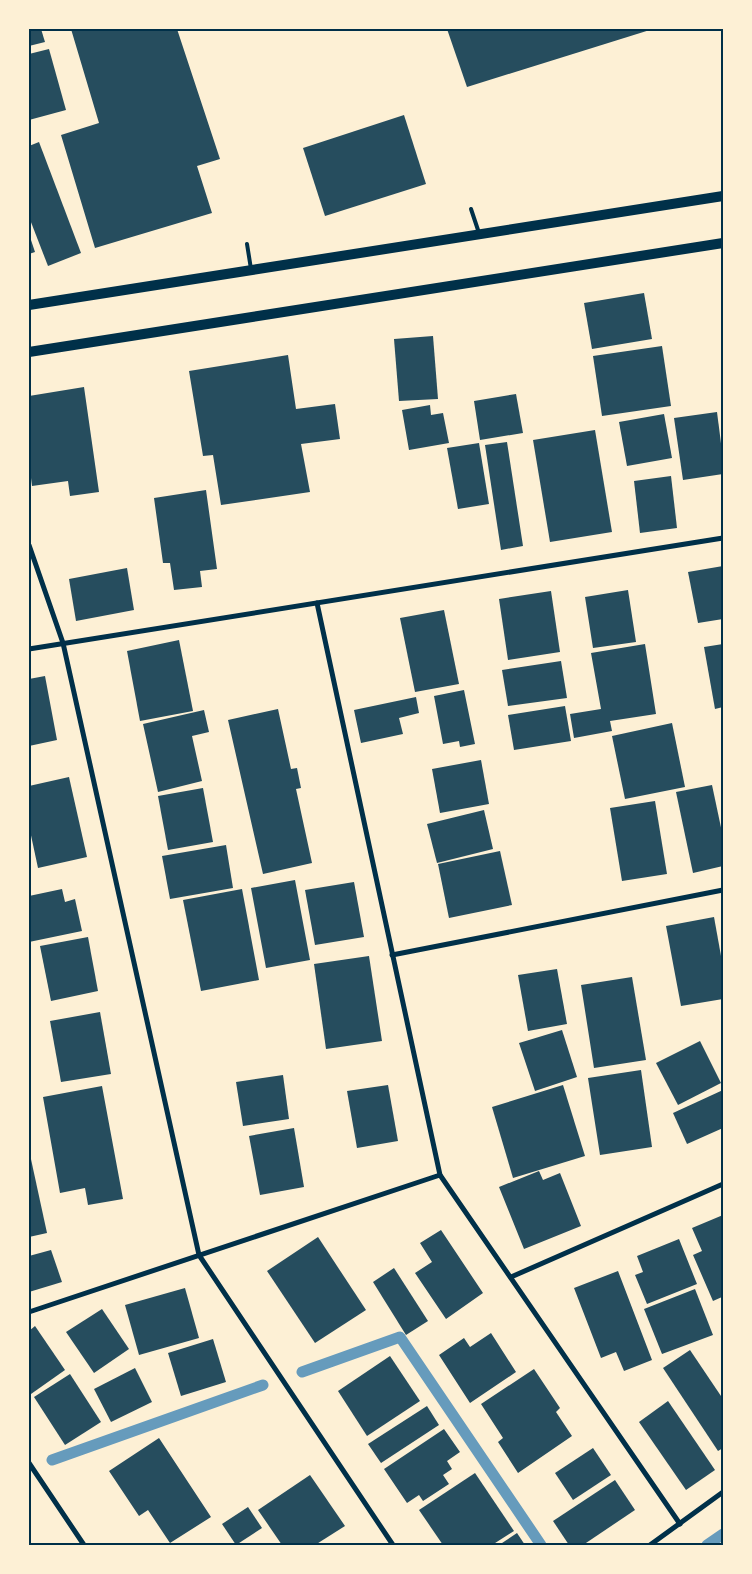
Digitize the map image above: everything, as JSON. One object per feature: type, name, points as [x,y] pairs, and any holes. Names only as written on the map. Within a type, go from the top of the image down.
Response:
[{"type":"main road","points":[[29,305],[723,196]]},
{"type":"main road","points":[[29,352],[723,243]]},
{"type":"street","points":[[29,649],[723,538]]},
{"type":"street","points":[[29,545],[63,643],[199,1255],[393,1545]]},
{"type":"street","points":[[317,603],[440,1175],[680,1524]]},
{"type":"street","points":[[392,955],[723,890]]},
{"type":"street","points":[[29,1312],[440,1175]]},
{"type":"street","points":[[510,1277],[723,1184]]},
{"type":"street","points":[[29,1463],[84,1545]]},
{"type":"street","points":[[650,1545],[723,1492]]},
{"type":"lane","points":[[471,209],[479,234]]},
{"type":"lane","points":[[247,244],[251,270]]},
{"type":"building","points":[[29,29],[41,29],[45,42],[29,46]]},
{"type":"building","points":[[71,29],[177,29],[220,159],[197,166],[212,213],[95,248],[61,135],[99,123]]},
{"type":"building","points":[[447,29],[653,29],[467,87]]},
{"type":"building","points":[[49,49],[66,110],[29,120],[29,54]]},
{"type":"building","points":[[404,115],[426,184],[325,216],[303,148]]},
{"type":"building","points":[[39,142],[81,253],[48,266],[29,217],[29,146]]},
{"type":"building","points":[[29,234],[35,252],[29,254]]},
{"type":"building","points":[[644,293],[652,339],[592,349],[584,303]]},
{"type":"building","points":[[433,336],[438,399],[399,401],[394,339]]},
{"type":"building","points":[[662,346],[671,406],[602,416],[593,356]]},
{"type":"building","points":[[288,355],[296,409],[335,404],[340,439],[301,444],[310,492],[221,505],[213,455],[203,456],[189,371]]},
{"type":"building","points":[[84,387],[99,492],[70,496],[68,481],[32,486],[29,462],[29,396]]},
{"type":"building","points":[[516,394],[523,433],[480,440],[474,401]]},
{"type":"building","points":[[430,405],[431,415],[443,413],[449,443],[409,450],[402,410]]},
{"type":"building","points":[[717,412],[723,474],[683,480],[674,418]]},
{"type":"building","points":[[664,414],[672,458],[627,466],[619,422]]},
{"type":"building","points":[[595,430],[612,532],[550,542],[533,440]]},
{"type":"building","points":[[507,442],[523,546],[501,550],[485,445]]},
{"type":"building","points":[[479,443],[489,504],[458,509],[447,448]]},
{"type":"building","points":[[671,476],[677,528],[640,533],[634,481]]},
{"type":"building","points":[[206,490],[217,569],[200,571],[202,587],[174,590],[170,563],[163,563],[154,498]]},
{"type":"building","points":[[723,566],[723,619],[698,623],[688,572]]},
{"type":"building","points":[[127,568],[134,610],[76,621],[69,579]]},
{"type":"building","points":[[628,590],[636,642],[593,648],[585,597]]},
{"type":"building","points":[[551,591],[560,652],[508,660],[499,599]]},
{"type":"building","points":[[444,610],[459,684],[415,692],[400,618]]},
{"type":"building","points":[[179,640],[193,711],[140,721],[127,651]]},
{"type":"building","points":[[645,644],[656,714],[610,721],[612,731],[574,738],[570,714],[601,709],[591,653]]},
{"type":"building","points":[[723,644],[723,707],[715,709],[704,647]]},
{"type":"building","points":[[561,661],[567,698],[508,706],[502,670]]},
{"type":"building","points":[[45,676],[57,740],[29,746],[29,679]]},
{"type":"building","points":[[464,690],[475,744],[460,747],[459,741],[443,744],[434,696]]},
{"type":"building","points":[[416,697],[419,713],[399,718],[403,734],[361,743],[354,710]]},
{"type":"building","points":[[565,706],[571,741],[514,750],[508,715]]},
{"type":"building","points":[[278,709],[291,769],[297,768],[301,788],[296,789],[312,863],[263,874],[228,720]]},
{"type":"building","points":[[204,710],[209,732],[192,736],[202,781],[158,792],[143,724]]},
{"type":"building","points":[[672,723],[685,787],[625,799],[612,736]]},
{"type":"building","points":[[481,760],[489,804],[440,813],[432,769]]},
{"type":"building","points":[[69,777],[87,857],[38,868],[29,826],[29,786]]},
{"type":"building","points":[[712,785],[723,837],[723,866],[693,873],[676,792]]},
{"type":"building","points":[[203,788],[213,842],[168,850],[158,796]]},
{"type":"building","points":[[655,801],[667,874],[622,881],[610,808]]},
{"type":"building","points":[[484,810],[493,849],[437,863],[427,824]]},
{"type":"building","points":[[226,845],[233,888],[170,899],[162,856]]},
{"type":"building","points":[[500,851],[512,905],[449,918],[438,864]]},
{"type":"building","points":[[295,880],[310,960],[266,968],[251,888]]},
{"type":"building","points":[[354,882],[364,937],[315,945],[305,890]]},
{"type":"building","points":[[62,889],[65,902],[75,899],[82,931],[29,942],[29,896]]},
{"type":"building","points":[[242,889],[259,980],[201,991],[183,900]]},
{"type":"building","points":[[714,917],[723,967],[723,999],[681,1006],[666,926]]},
{"type":"building","points":[[88,937],[98,991],[51,1001],[40,946]]},
{"type":"building","points":[[369,956],[382,1041],[326,1049],[314,964]]},
{"type":"building","points":[[557,969],[567,1024],[528,1031],[518,975]]},
{"type":"building","points":[[632,977],[646,1060],[594,1068],[581,985]]},
{"type":"building","points":[[100,1012],[111,1074],[61,1082],[50,1021]]},
{"type":"building","points":[[562,1030],[577,1077],[535,1091],[519,1043]]},
{"type":"building","points":[[700,1041],[721,1083],[678,1105],[656,1063]]},
{"type":"building","points":[[641,1070],[652,1147],[600,1155],[588,1078]]},
{"type":"building","points":[[283,1075],[289,1119],[243,1126],[236,1082]]},
{"type":"building","points":[[388,1085],[398,1141],[357,1148],[347,1091]]},
{"type":"building","points":[[563,1085],[585,1156],[513,1178],[492,1107]]},
{"type":"building","points":[[102,1086],[123,1199],[88,1205],[85,1188],[60,1193],[43,1097]]},
{"type":"building","points":[[723,1090],[723,1128],[687,1144],[673,1113]]},
{"type":"building","points":[[294,1128],[304,1187],[260,1195],[249,1136]]},
{"type":"building","points":[[29,1150],[47,1233],[29,1237]]},
{"type":"building","points":[[539,1171],[543,1180],[560,1173],[581,1226],[524,1249],[499,1187]]},
{"type":"building","points":[[723,1215],[723,1300],[722,1297],[713,1301],[693,1255],[702,1251],[692,1228]]},
{"type":"building","points":[[441,1230],[483,1293],[446,1319],[415,1273],[432,1262],[420,1243]]},
{"type":"building","points":[[318,1237],[366,1310],[315,1343],[267,1271]]},
{"type":"building","points":[[679,1239],[697,1284],[647,1304],[635,1275],[643,1272],[637,1256]]},
{"type":"building","points":[[51,1250],[62,1282],[29,1292],[29,1256]]},
{"type":"building","points":[[394,1268],[428,1321],[406,1335],[373,1282]]},
{"type":"building","points":[[618,1271],[652,1360],[624,1371],[616,1352],[601,1358],[574,1288]]},
{"type":"building","points":[[185,1288],[199,1338],[139,1355],[125,1305]]},
{"type":"building","points":[[695,1289],[713,1335],[662,1354],[644,1309]]},
{"type":"building","points":[[102,1309],[129,1349],[94,1373],[66,1332]]},
{"type":"building","points":[[35,1326],[65,1370],[31,1394],[29,1391],[29,1331]]},
{"type":"building","points":[[491,1333],[516,1372],[470,1403],[439,1355],[464,1338],[470,1347]]},
{"type":"building","points":[[213,1339],[226,1382],[181,1396],[168,1353]]},
{"type":"building","points":[[690,1350],[723,1399],[723,1448],[718,1451],[663,1368]]},
{"type":"building","points":[[390,1356],[420,1401],[367,1436],[338,1391]]},
{"type":"building","points":[[135,1368],[152,1402],[111,1422],[94,1389]]},
{"type":"building","points":[[534,1369],[560,1408],[556,1412],[572,1436],[518,1473],[498,1442],[503,1438],[481,1404]]},
{"type":"building","points":[[70,1374],[101,1422],[65,1445],[34,1397]]},
{"type":"building","points":[[668,1401],[715,1470],[686,1490],[639,1422]]},
{"type":"building","points":[[427,1406],[439,1425],[381,1463],[368,1444]]},
{"type":"building","points":[[444,1429],[460,1452],[447,1461],[452,1469],[443,1475],[449,1484],[423,1501],[419,1495],[407,1503],[384,1469]]},
{"type":"building","points":[[159,1438],[211,1517],[170,1543],[148,1510],[139,1516],[109,1471]]},
{"type":"building","points":[[593,1448],[611,1475],[573,1500],[555,1473]]},
{"type":"building","points":[[475,1473],[514,1531],[492,1545],[443,1545],[419,1510]]},
{"type":"building","points":[[310,1475],[345,1526],[315,1545],[282,1545],[258,1510]]},
{"type":"building","points":[[615,1480],[635,1510],[583,1545],[569,1545],[553,1521]]},
{"type":"building","points":[[248,1507],[262,1528],[236,1545],[222,1524]]},
{"type":"building","points":[[517,1533],[525,1545],[499,1545]]},
{"type":"waterway","points":[[302,1372],[400,1337],[541,1545]]},
{"type":"waterway","points":[[52,1460],[263,1385]]},
{"type":"waterway","points":[[707,1545],[723,1534]]}]
